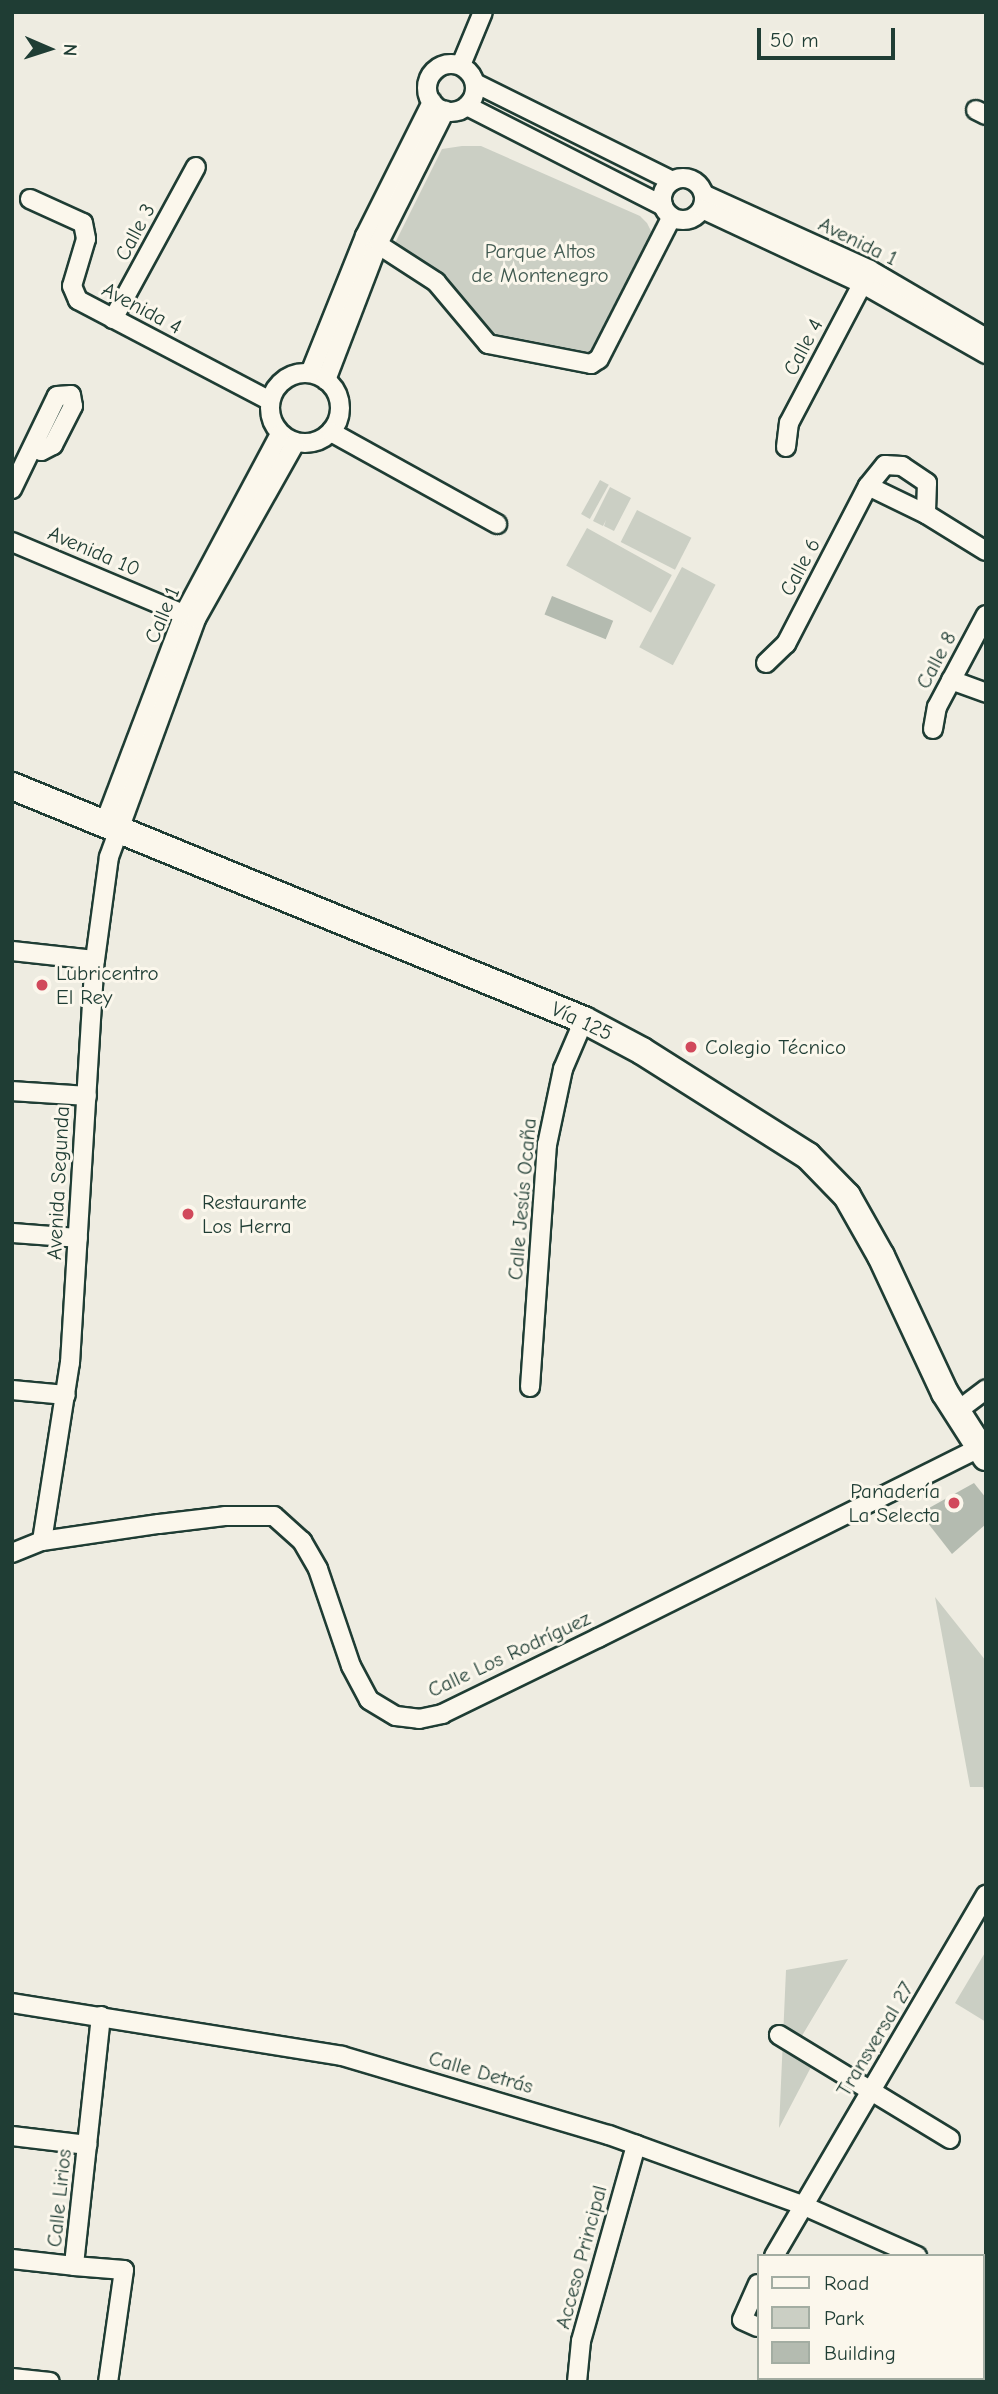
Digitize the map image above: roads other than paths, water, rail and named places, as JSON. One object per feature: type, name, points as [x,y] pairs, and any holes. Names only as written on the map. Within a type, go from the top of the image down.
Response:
[{"type":"main road","name":"Vía 125","points":[[12,786],[584,1020],[642,1051],[827,1171],[847,1196],[881,1256],[956,1412],[982,1452]]},
{"type":"street","points":[[461,65],[482,12]]},
{"type":"street","points":[[445,64],[461,65],[475,83],[672,181],[692,180],[704,202],[692,219],[667,212],[467,106],[438,107],[427,87],[432,73],[445,64]]},
{"type":"street","points":[[467,106],[475,83]]},
{"type":"street","points":[[318,377],[372,239],[438,107]]},
{"type":"street","name":"Calle 3","points":[[113,319],[196,167]]},
{"type":"street","points":[[372,239],[436,282],[488,344],[573,363],[599,359],[667,212],[663,192],[672,181]]},
{"type":"street","name":"Avenida 4","points":[[30,199],[83,223],[86,239],[72,286],[78,300],[270,401]]},
{"type":"street","name":"Avenida 1","points":[[704,202],[866,277],[986,338]]},
{"type":"street","points":[[866,277],[986,354]]},
{"type":"street","name":"Calle 4","points":[[786,447],[789,423],[866,277]]},
{"type":"street","points":[[318,377],[339,399],[337,422],[331,432],[314,443],[287,438],[271,419],[270,401],[280,382],[318,377]]},
{"type":"street","points":[[331,432],[497,524]]},
{"type":"street","name":"Calle 1","points":[[111,825],[190,616],[287,438]]},
{"type":"street","points":[[12,489],[32,448]]},
{"type":"street","points":[[926,514],[927,483],[902,466],[885,465],[868,486],[926,514],[986,551]]},
{"type":"street","name":"Calle 6","points":[[766,663],[786,644],[868,486]]},
{"type":"street","name":"Avenida 10","points":[[12,542],[190,616]]},
{"type":"street","name":"Calle 8","points":[[933,729],[937,707],[986,615]]},
{"type":"street","points":[[951,680],[986,693]]},
{"type":"street","name":"Avenida Segunda","points":[[42,1541],[66,1395],[95,960],[111,825]]},
{"type":"street","points":[[12,951],[95,960]]},
{"type":"street","name":"Calle Jesús Ocaña","points":[[530,1387],[547,1145],[563,1069],[584,1020]]},
{"type":"street","points":[[12,1091],[87,1096]]},
{"type":"street","points":[[12,1233],[78,1238]]},
{"type":"street","points":[[956,1412],[986,1389]]},
{"type":"street","points":[[12,1390],[66,1395]]},
{"type":"street","name":"Calle Los Rodríguez","points":[[12,1553],[42,1541],[225,1516],[274,1516],[302,1541],[318,1569],[351,1667],[369,1700],[396,1716],[419,1719],[442,1714],[982,1452]]},
{"type":"street","name":"Transversal 27","points":[[775,2254],[986,1895]]},
{"type":"street","name":"Calle Detrás","points":[[12,2003],[342,2056],[636,2145],[802,2205],[912,2254]]},
{"type":"street","name":"Calle Lirios","points":[[101,2016],[74,2266],[124,2270],[108,2382]]},
{"type":"street","points":[[779,2035],[950,2139]]},
{"type":"street","points":[[12,2136],[87,2145]]},
{"type":"street","name":"Acceso Principal","points":[[577,2382],[581,2341],[636,2145]]},
{"type":"street","points":[[12,2259],[74,2266]]},
{"type":"street","points":[[750,2323],[757,2289]]},
{"type":"street","points":[[12,2378],[50,2382]]},
{"type":"place","name":"Lubricentro El Rey","points":[[42,985]]},
{"type":"place","name":"Colegio Técnico","points":[[691,1047]]},
{"type":"place","name":"Restaurante Los Herra","points":[[188,1214]]},
{"type":"place","name":"Panadería La Selecta","points":[[954,1503]]},
{"type":"park label","name":"Parque Altos de Montenegro","points":[[540,263]]}]
